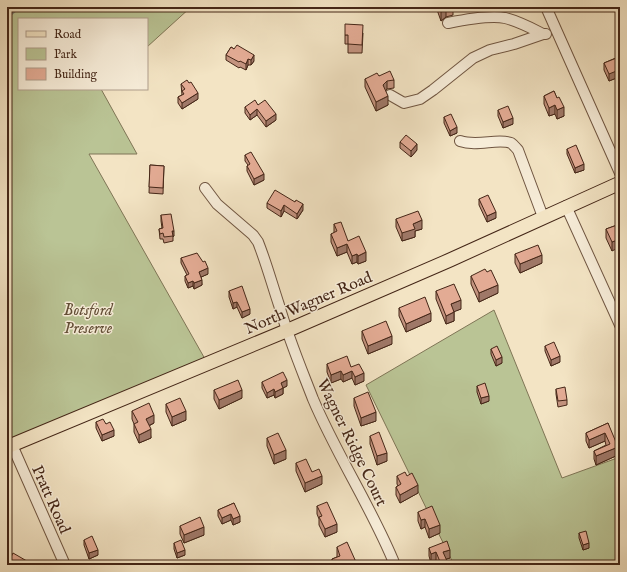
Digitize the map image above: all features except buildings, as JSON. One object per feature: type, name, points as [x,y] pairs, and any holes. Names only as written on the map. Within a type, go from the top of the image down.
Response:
[{"type":"main road","name":"North Wagner Road","points":[[9,446],[443,263],[566,206],[620,183]]},
{"type":"street","points":[[546,7],[620,173]]},
{"type":"street","points":[[448,23],[477,18],[504,17],[543,34]]},
{"type":"street","points":[[390,95],[404,103],[420,99],[473,58],[490,50],[543,34],[558,34]]},
{"type":"street","points":[[460,141],[480,144],[507,142],[513,144],[518,150],[543,217]]},
{"type":"street","name":"Wagner Ridge Court","points":[[205,188],[218,204],[253,235],[258,242],[287,330],[314,400],[338,452],[368,507],[395,565]]},
{"type":"street","points":[[566,206],[620,325]]},
{"type":"street","name":"Pratt Road","points":[[9,446],[65,565]]},
{"type":"green space","name":"Botsford Preserve","points":[[7,7],[191,7],[148,46],[148,18],[18,18],[18,90],[102,90],[137,154],[89,154],[205,359],[7,442]]},
{"type":"green space","points":[[494,310],[562,478],[620,457],[620,565],[454,565],[366,385]]},
{"type":"waterway","points":[[7,18],[20,7]]}]
